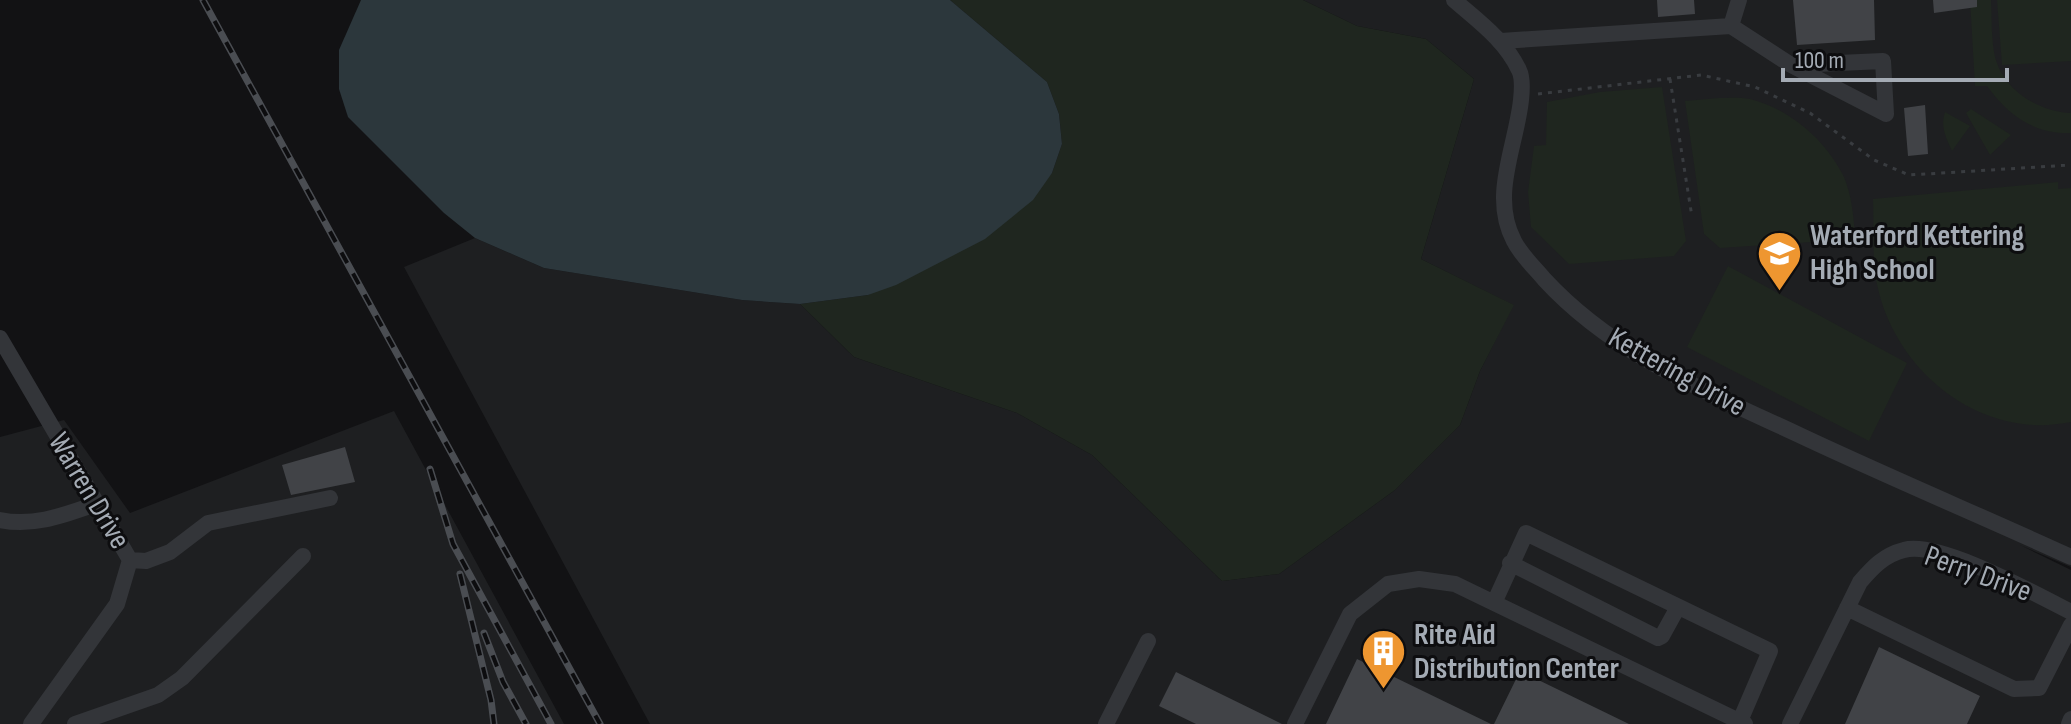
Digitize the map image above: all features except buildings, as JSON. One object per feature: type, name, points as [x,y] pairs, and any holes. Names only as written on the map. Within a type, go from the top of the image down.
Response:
[{"type":"street","name":"Kettering Drive","points":[[1454,0],[1501,41],[1521,73],[1518,127],[1504,183],[1506,221],[1514,242],[1528,261],[1579,313],[1661,370],[1936,499],[2071,557]]},
{"type":"street","points":[[1731,26],[1739,0]]},
{"type":"street","points":[[1501,41],[1731,26],[1791,65],[1886,114],[1883,61],[1791,65]]},
{"type":"street","name":"Warren Drive","points":[[0,338],[130,560],[117,604],[31,724]]},
{"type":"street","points":[[130,560],[146,561],[170,552],[208,523],[330,498]]},
{"type":"street","points":[[0,520],[18,524],[53,519],[96,504]]},
{"type":"street","points":[[1295,724],[1350,614],[1388,584],[1419,579],[1455,584],[1494,603],[1742,723],[1770,651],[1526,533],[1494,603]]},
{"type":"street","name":"Perry Drive","points":[[1790,724],[1860,582],[1877,563],[1907,549],[1933,551],[1967,563],[2071,612]]},
{"type":"street","points":[[75,724],[158,695],[182,678],[303,556]]},
{"type":"street","points":[[1510,563],[1658,638],[1678,607]]},
{"type":"street","points":[[1847,608],[2014,689],[2039,688],[2071,625]]},
{"type":"street","points":[[1106,724],[1148,641]]},
{"type":"path","points":[[1521,95],[1701,75],[1755,87],[1810,113],[1874,160],[1909,175],[2071,165]]},
{"type":"path","points":[[1670,79],[1692,217]]},
{"type":"shaded area","points":[[361,0],[950,0],[1047,82],[1059,114],[1062,144],[1052,173],[1033,200],[985,239],[896,285],[868,295],[800,304],[742,300],[544,268],[475,238],[444,213],[348,117],[339,89],[339,50]]},
{"type":"shaded area","points":[[950,0],[1303,0],[1357,26],[1426,39],[1474,79],[1421,259],[1514,305],[1480,371],[1460,425],[1395,490],[1279,574],[1222,581],[1092,455],[1017,413],[854,357],[800,304],[868,295],[1052,173],[1062,144],[1059,114],[1047,82]]},
{"type":"shaded area","points":[[1303,0],[2071,0],[2071,567],[2020,545],[2071,570],[2071,724],[650,724],[404,267],[475,238],[544,268],[742,300],[800,304],[854,357],[1017,413],[1092,455],[1222,581],[1279,574],[1395,490],[1460,425],[1480,371],[1513,305],[1421,259],[1474,79],[1426,39],[1357,26]]},
{"type":"shaded area","points":[[1970,0],[1991,0],[1995,57],[2006,80],[2035,103],[2071,113],[2071,133],[2033,126],[2013,114],[1987,86],[1975,86]]},
{"type":"shaded area","points":[[1997,0],[2071,0],[2071,61],[2002,65]]},
{"type":"shaded area","points":[[1662,87],[1686,241],[1674,256],[1569,264],[1531,227],[1528,192],[1534,146],[1546,145],[1547,102],[1600,92]]},
{"type":"shaded area","points":[[1746,98],[1765,104],[1793,118],[1817,139],[1844,177],[1851,200],[1855,239],[1720,248],[1704,234],[1685,101]]},
{"type":"shaded area","points":[[1971,109],[2011,135],[1990,155],[1966,113]]},
{"type":"shaded area","points":[[1945,112],[1970,126],[1952,151],[1943,127]]},
{"type":"shaded area","points":[[2058,182],[2058,189],[2071,188],[2071,422],[2039,425],[2005,421],[1953,397],[1930,379],[1911,358],[1895,333],[1883,307],[1876,279],[1873,199]]},
{"type":"shaded area","points":[[1728,266],[1907,363],[1869,441],[1687,347]]},
{"type":"shaded area","points":[[394,411],[564,724],[0,724],[0,437],[64,420],[130,513]]},
{"type":"railway","points":[[203,0],[600,724]]},
{"type":"railway","points":[[430,469],[453,544],[551,724]]},
{"type":"railway","points":[[460,574],[494,724]]},
{"type":"railway","points":[[484,633],[503,682],[526,724]]},
{"type":"place","name":"Waterford Kettering High School","points":[[1779,292]]},
{"type":"place","name":"Rite Aid Distribution Center","points":[[1383,691]]}]
